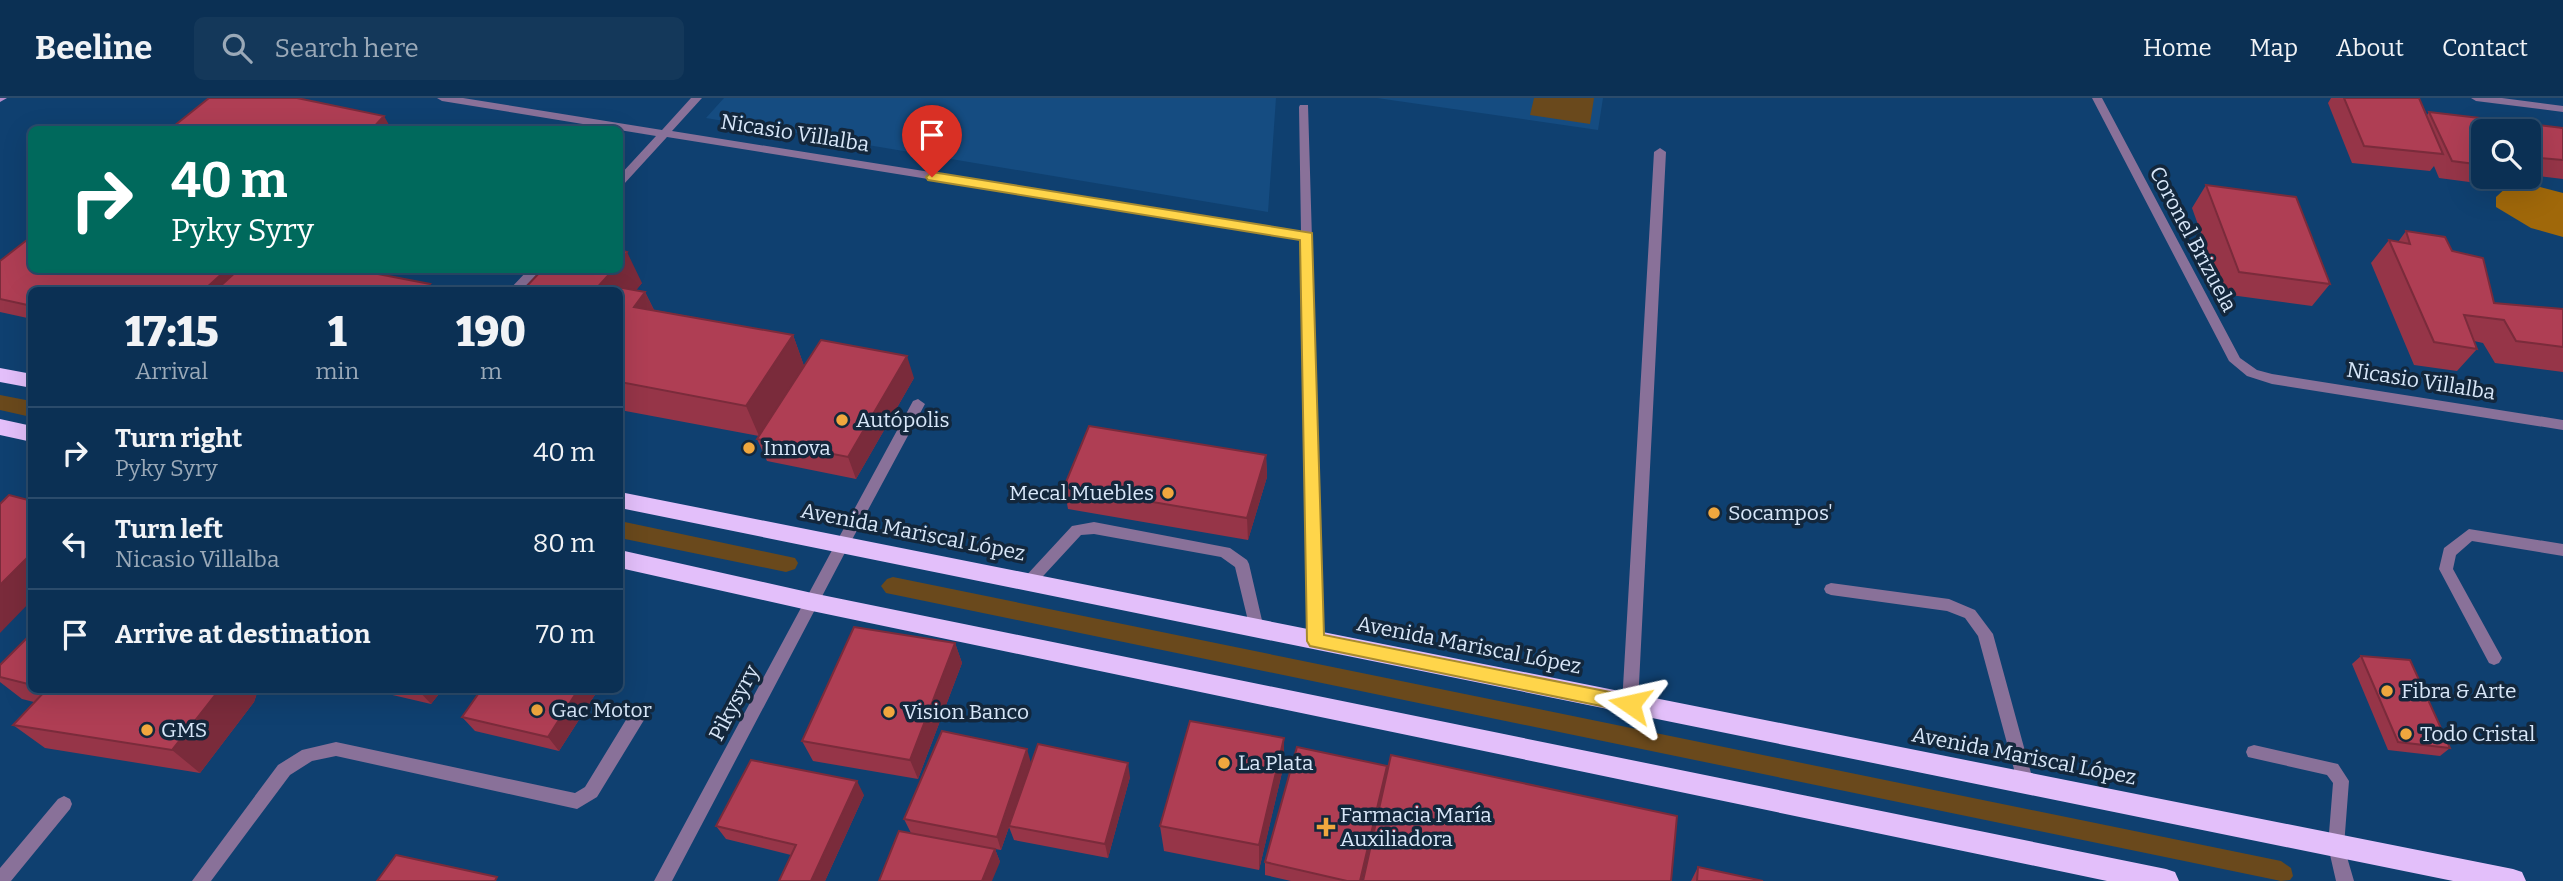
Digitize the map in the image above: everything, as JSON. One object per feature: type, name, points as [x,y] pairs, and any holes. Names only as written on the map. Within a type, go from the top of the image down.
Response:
[{"type":"highway","points":[[0,375],[28,380]]},
{"type":"highway","points":[[0,427],[28,433]]},
{"type":"highway","name":"Avenida Mariscal López","points":[[623,501],[2513,881]]},
{"type":"highway","points":[[623,560],[812,602],[2166,881]]},
{"type":"street","name":"Nicasio Villalba","points":[[442,98],[615,126]]},
{"type":"street","points":[[623,178],[697,98]]},
{"type":"street","name":"Coronel Brizuela","points":[[2097,98],[2235,361],[2252,373],[2272,379]]},
{"type":"street","points":[[2476,98],[2563,109]]},
{"type":"street","points":[[1304,107],[1316,641]]},
{"type":"street","name":"Nicasio Villalba","points":[[623,127],[1307,236]]},
{"type":"street","points":[[1630,704],[1660,152]]},
{"type":"street","points":[[518,287],[532,273]]},
{"type":"street","name":"Nicasio Villalba","points":[[2272,379],[2563,425]]},
{"type":"street","name":"Pikysyry","points":[[663,881],[918,404]]},
{"type":"street","points":[[1028,583],[1077,530],[1094,528],[1224,552],[1242,564],[1256,629]]},
{"type":"street","points":[[2494,659],[2446,569],[2449,552],[2469,536],[2563,550]]},
{"type":"street","points":[[1830,589],[1949,605],[1970,614],[1986,634],[2026,784]]},
{"type":"street","points":[[201,881],[284,770],[309,755],[336,749],[577,801],[590,792],[638,715]]},
{"type":"street","points":[[2254,752],[2332,769],[2341,781],[2336,846],[2345,881]]},
{"type":"street","points":[[0,881],[64,804]]},
{"type":"shaded area","points":[[724,98],[1276,98],[1268,212],[706,118]]},
{"type":"shaded area","points":[[1377,98],[1603,98],[1598,130]]},
{"type":"shaded area","points":[[1534,98],[1594,98],[1590,124],[1530,115]]},
{"type":"shaded area","points":[[2541,187],[2563,193],[2563,237],[2531,228],[2496,207],[2496,197],[2505,189]]},
{"type":"shaded area","points":[[0,395],[28,400],[28,416],[0,410]]},
{"type":"shaded area","points":[[623,522],[795,558],[798,563],[795,569],[786,572],[623,539]]},
{"type":"shaded area","points":[[893,577],[2281,861],[2291,868],[2293,876],[2290,880],[2281,881],[886,593],[881,586]]},
{"type":"building","points":[[209,98],[297,98],[384,116],[375,126],[174,126]]},
{"type":"building","points":[[2344,98],[2419,98],[2443,154],[2364,146]]},
{"type":"building","points":[[2429,112],[2488,119],[2471,119],[2471,163],[2452,161]]},
{"type":"building","points":[[2541,125],[2563,128],[2563,160],[2541,158]]},
{"type":"building","points":[[2206,185],[2296,197],[2330,284],[2239,272]]},
{"type":"building","points":[[2406,231],[2445,237],[2452,251],[2483,258],[2494,303],[2563,309],[2563,347],[2516,341],[2504,320],[2464,315],[2477,349],[2434,342],[2389,240],[2410,244]]},
{"type":"building","points":[[28,239],[28,273],[223,273],[207,287],[28,287],[28,305],[0,299],[0,261]]},
{"type":"building","points":[[235,273],[373,273],[430,284],[427,287],[219,287]]},
{"type":"building","points":[[539,273],[610,273],[598,287],[526,287]]},
{"type":"building","points":[[623,288],[645,292],[634,307],[793,335],[746,406],[623,383]]},
{"type":"building","name":"Autópolis","points":[[821,340],[907,356],[848,457],[757,439]]},
{"type":"building","name":"Mecal Muebles","points":[[1089,426],[1266,455],[1247,518],[1064,487]]},
{"type":"building","points":[[9,495],[28,500],[28,557],[0,585],[0,504]]},
{"type":"building","name":"Vision Banco","points":[[854,627],[955,643],[910,760],[802,741]]},
{"type":"building","points":[[28,637],[28,684],[0,677],[0,665]]},
{"type":"building","points":[[2361,656],[2410,660],[2450,748],[2398,742]]},
{"type":"building","points":[[43,693],[217,693],[172,750],[13,725]]},
{"type":"building","points":[[479,693],[576,693],[548,737],[462,717]]},
{"type":"building","points":[[1190,721],[1284,738],[1259,845],[1160,826]]},
{"type":"building","points":[[942,731],[1027,749],[997,837],[904,819]]},
{"type":"building","points":[[1038,744],[1128,763],[1105,844],[1009,826]]},
{"type":"building","name":"Farmacia María Auxiliadora","points":[[1297,747],[1387,766],[1360,881],[1347,881],[1265,862]]},
{"type":"building","points":[[1391,755],[1677,816],[1671,881],[1363,881]]},
{"type":"building","points":[[751,760],[857,781],[811,881],[779,881],[796,845],[716,826]]},
{"type":"building","points":[[899,831],[995,849],[982,881],[879,881]]},
{"type":"building","points":[[396,855],[497,877],[495,881],[377,881]]},
{"type":"building","points":[[1698,867],[1763,881],[1697,881]]},
{"type":"place","name":"Autópolis","points":[[842,420]]},
{"type":"place","name":"Innova","points":[[749,448]]},
{"type":"place","name":"Mecal Muebles","points":[[1168,493]]},
{"type":"place","name":"Socampos'","points":[[1714,513]]},
{"type":"place","name":"Fibra & Arte","points":[[2387,691]]},
{"type":"place","name":"Gac Motor","points":[[537,710]]},
{"type":"place","name":"Vision Banco","points":[[889,712]]},
{"type":"place","name":"GMS","points":[[147,730]]},
{"type":"place","name":"Todo Cristal","points":[[2406,734]]},
{"type":"place","name":"La Plata","points":[[1224,763]]},
{"type":"place","name":"Farmacia María Auxiliadora","points":[[1326,827]]},
{"type":"route","points":[[932,177],[1307,236],[1316,641],[1630,704]]}]
